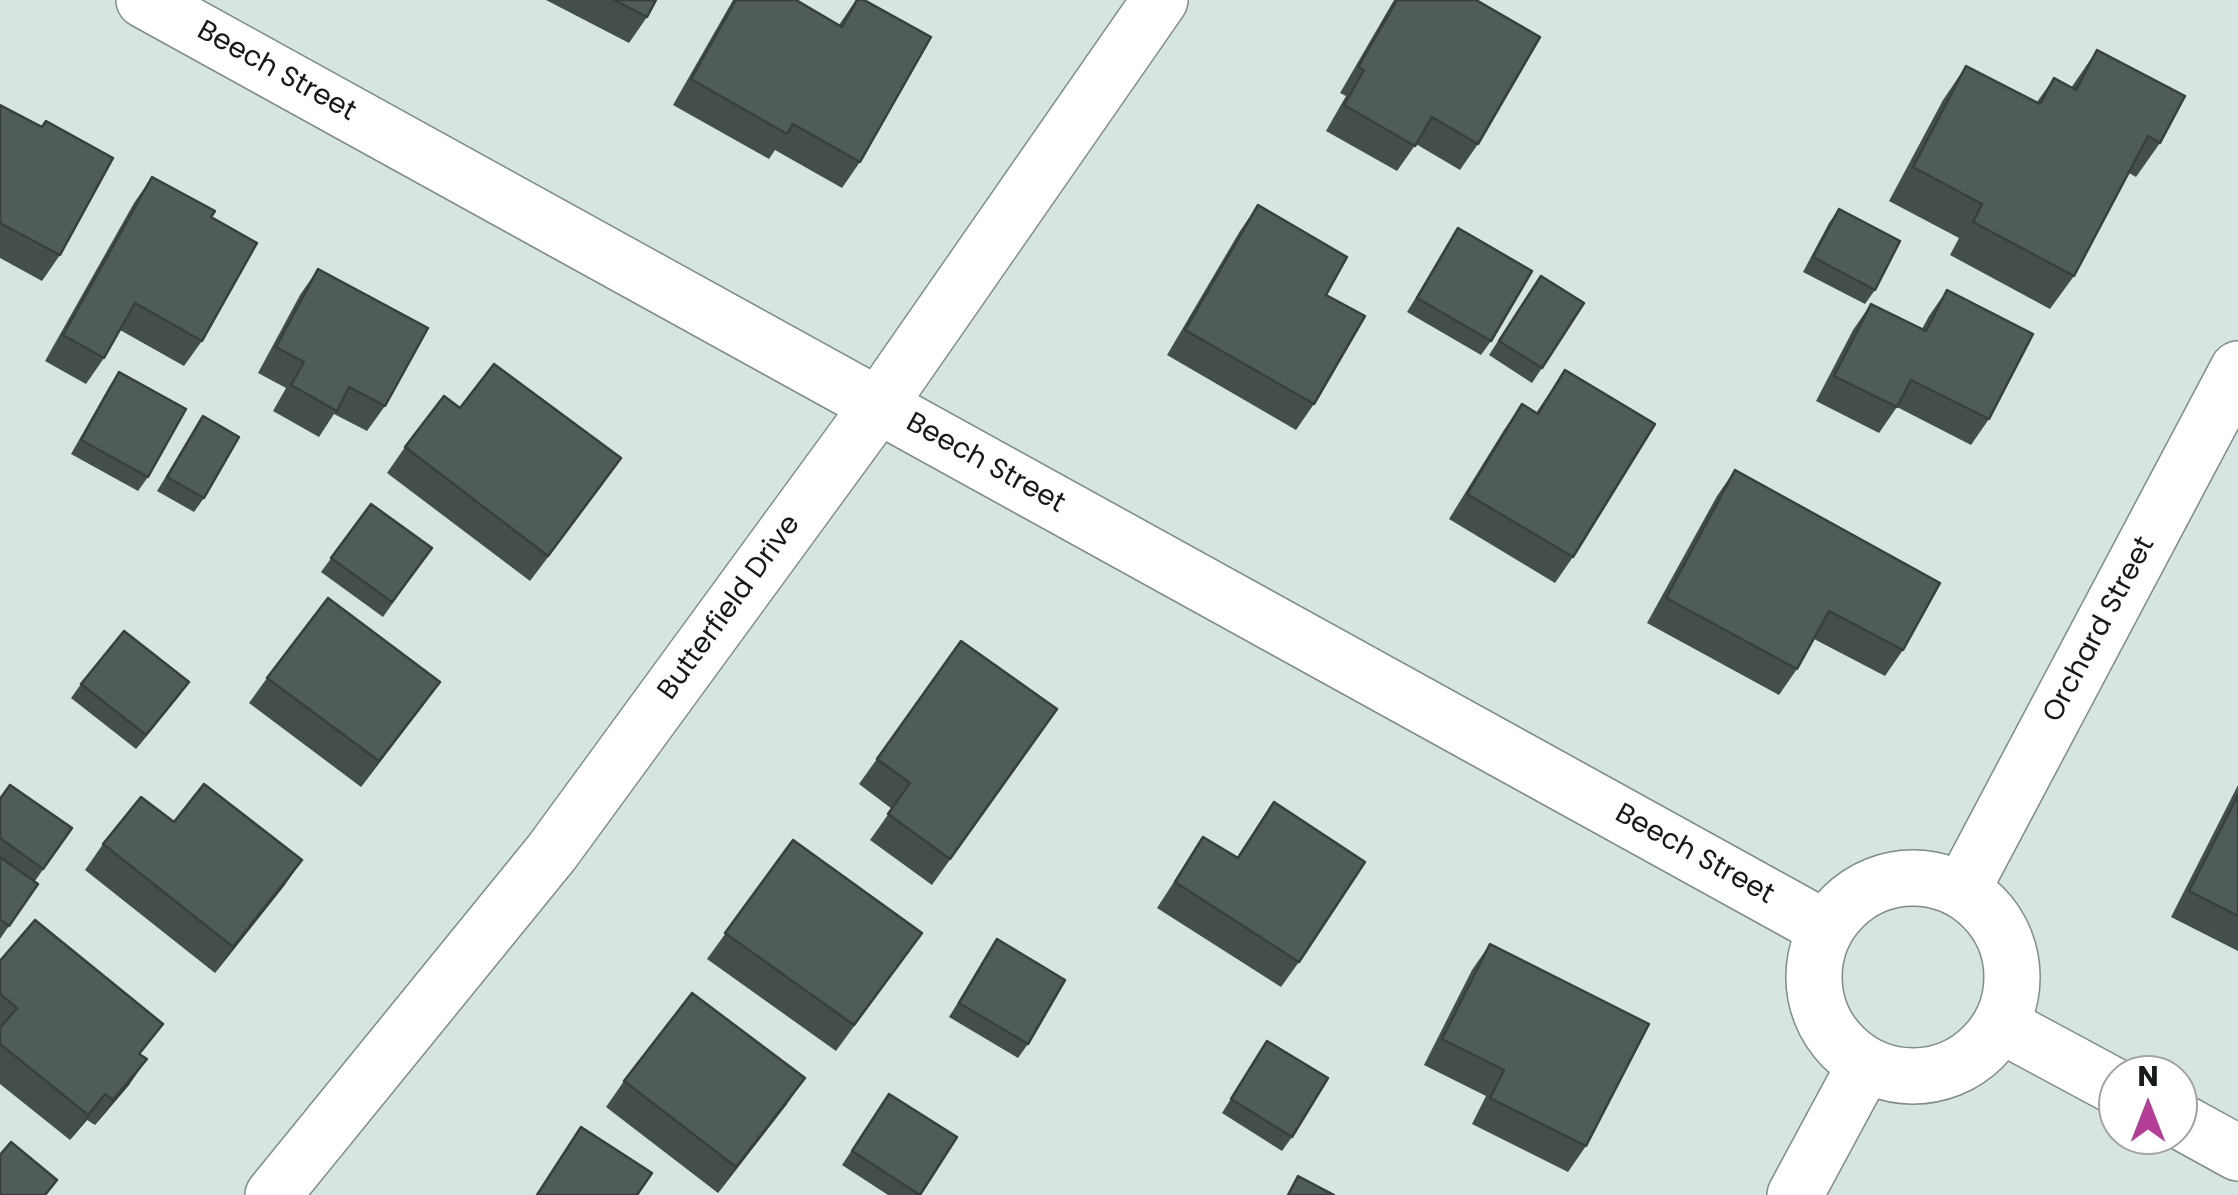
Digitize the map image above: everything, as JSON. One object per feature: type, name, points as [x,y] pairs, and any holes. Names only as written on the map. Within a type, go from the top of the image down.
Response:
[{"type":"street","name":"Beech Street","points":[[144,0],[1825,928]]},
{"type":"street","name":"Butterfield Drive","points":[[273,1195],[552,852],[878,406],[1160,0]]},
{"type":"street","name":"Orchard Street","points":[[1962,890],[2238,369]]},
{"type":"street","points":[[1925,878],[1962,890],[1992,916],[2010,950],[2012,989],[2001,1025],[1976,1055],[1941,1073],[1902,1077],[1865,1064],[1835,1039],[1817,1005],[1813,966],[1825,928],[1851,900],[1886,880],[1925,878]]},
{"type":"street","points":[[2001,1025],[2098,1077]]},
{"type":"street","points":[[1795,1195],[1865,1064]]},
{"type":"street","points":[[2198,1131],[2238,1153]]},
{"type":"building","points":[[614,0],[656,0],[647,17]]},
{"type":"building","points":[[736,0],[796,0],[842,27],[857,0],[864,0],[931,37],[860,162],[793,124],[787,134],[691,79]]},
{"type":"building","points":[[1397,0],[1476,0],[1540,37],[1478,144],[1432,117],[1415,146],[1344,105],[1364,70],[1358,67]]},
{"type":"building","points":[[2097,50],[2185,96],[2160,143],[2148,136],[2074,276],[1973,222],[1982,204],[1913,167],[1966,66],[2040,104],[2054,78],[2076,90]]},
{"type":"building","points":[[0,105],[42,127],[46,121],[113,158],[60,255],[0,223]]},
{"type":"building","points":[[152,177],[215,211],[211,217],[257,243],[202,341],[135,303],[104,358],[63,335]]},
{"type":"building","points":[[1258,205],[1347,257],[1326,295],[1365,316],[1314,404],[1185,330]]},
{"type":"building","points":[[1839,209],[1900,241],[1875,290],[1813,257]]},
{"type":"building","points":[[1458,228],[1532,271],[1491,341],[1417,298]]},
{"type":"building","points":[[318,269],[428,328],[385,406],[349,387],[337,411],[291,385],[304,362],[276,347]]},
{"type":"building","points":[[1541,276],[1584,303],[1542,368],[1499,341]]},
{"type":"building","points":[[1947,290],[2033,334],[1989,419],[1911,380],[1897,407],[1834,376],[1871,304],[1926,331]]},
{"type":"building","points":[[494,364],[621,458],[548,556],[405,447],[444,396],[460,408]]},
{"type":"building","points":[[1565,370],[1655,424],[1573,557],[1467,494],[1522,404],[1538,414]]},
{"type":"building","points":[[119,372],[186,409],[148,477],[81,440]]},
{"type":"building","points":[[203,416],[239,437],[204,498],[167,477]]},
{"type":"building","points":[[1735,470],[1940,583],[1903,650],[1829,611],[1797,669],[1666,598]]},
{"type":"building","points":[[371,504],[432,548],[392,602],[331,558]]},
{"type":"building","points":[[328,598],[440,682],[379,761],[267,678]]},
{"type":"building","points":[[124,631],[189,682],[146,735],[81,684]]},
{"type":"building","points":[[961,641],[1057,709],[950,859],[888,814],[910,783],[877,759]]},
{"type":"building","points":[[204,784],[302,860],[233,947],[103,844],[141,797],[174,822]]},
{"type":"building","points":[[10,785],[72,828],[43,869],[0,838],[0,799]]},
{"type":"building","points":[[2238,795],[2238,916],[2189,891]]},
{"type":"building","points":[[1274,802],[1365,862],[1299,962],[1175,882],[1203,837],[1238,858]]},
{"type":"building","points":[[793,840],[922,933],[854,1025],[725,933]]},
{"type":"building","points":[[0,857],[38,884],[9,926],[0,919]]},
{"type":"building","points":[[35,920],[163,1024],[139,1054],[147,1059],[113,1100],[105,1094],[88,1115],[0,1044],[0,1028],[17,1008],[0,994],[0,961]]},
{"type":"building","points":[[997,939],[1065,980],[1028,1044],[959,1003]]},
{"type":"building","points":[[1490,944],[1649,1024],[1586,1146],[1490,1098],[1504,1070],[1442,1039]]},
{"type":"building","points":[[692,993],[805,1078],[736,1167],[624,1081]]},
{"type":"building","points":[[1267,1041],[1328,1078],[1292,1137],[1231,1099]]},
{"type":"building","points":[[889,1094],[957,1137],[920,1195],[852,1151]]},
{"type":"building","points":[[581,1127],[652,1173],[637,1195],[537,1195]]},
{"type":"building","points":[[11,1142],[57,1180],[45,1195],[0,1195],[0,1155]]},
{"type":"building","points":[[1298,1176],[1334,1195],[1288,1195]]}]
